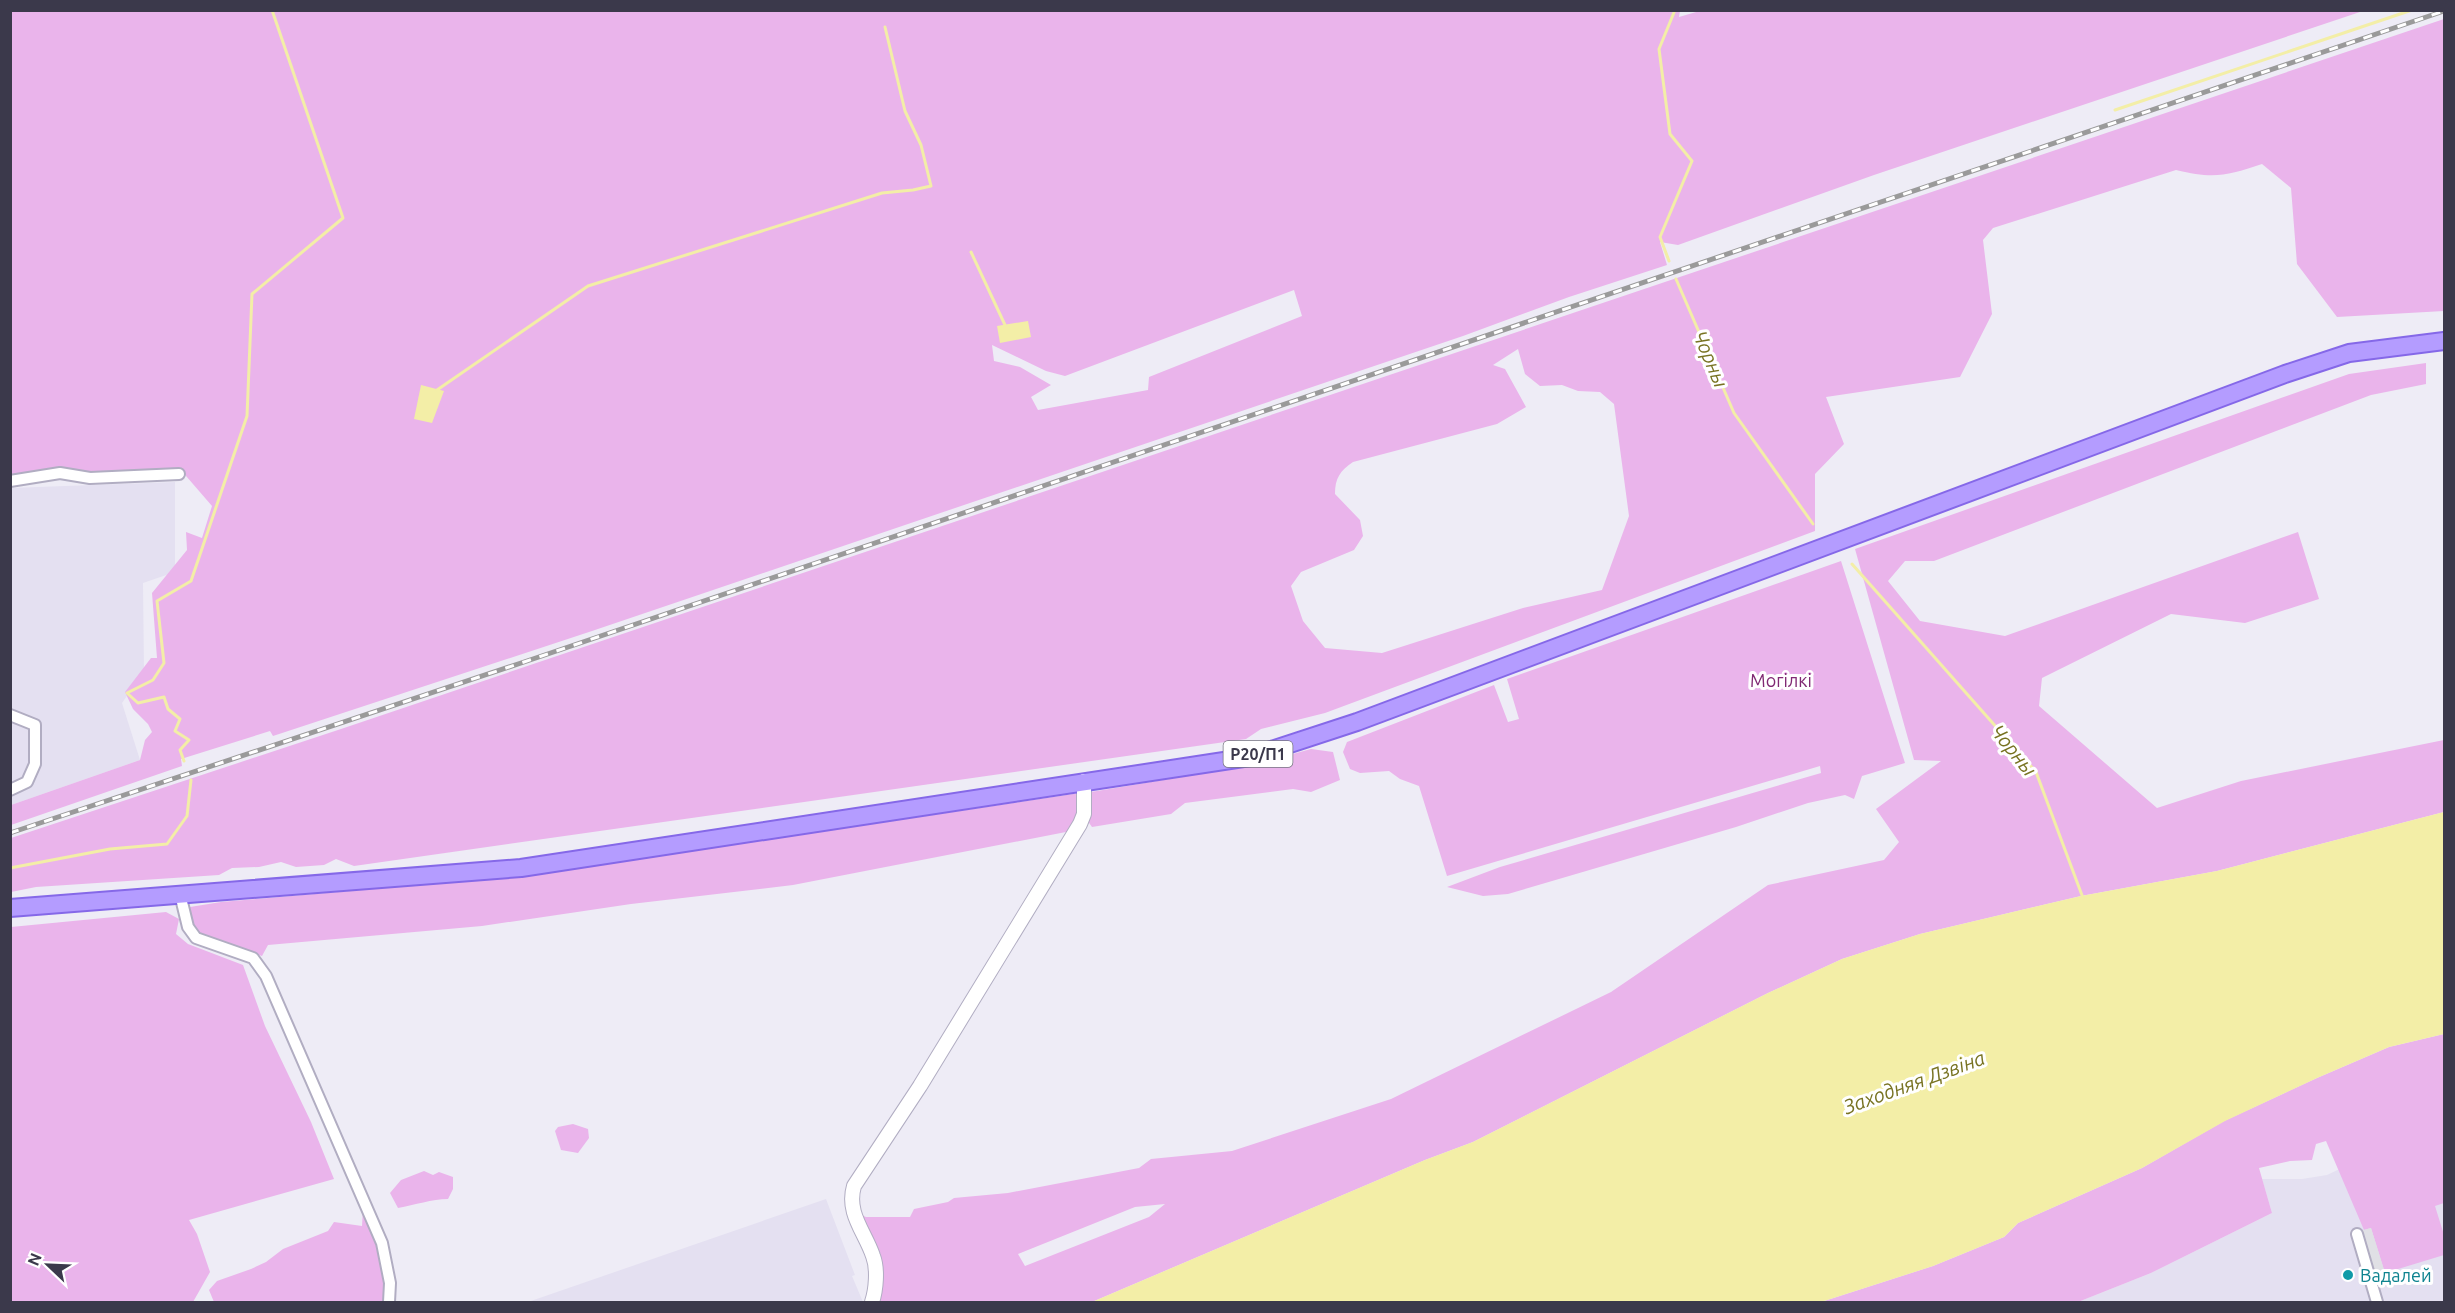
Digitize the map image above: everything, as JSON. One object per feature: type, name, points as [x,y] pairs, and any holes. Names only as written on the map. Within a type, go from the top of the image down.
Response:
[{"type":"main road","name":"Р20/П1","points":[[10,908],[521,868],[1250,757],[1357,722],[2285,374],[2349,353],[2445,341]]},
{"type":"street","points":[[10,481],[60,473],[90,478],[179,474]]},
{"type":"street","points":[[10,715],[35,725],[35,764],[27,782],[10,790]]},
{"type":"street","points":[[872,1302],[875,1277],[874,1258],[854,1214],[852,1196],[854,1186],[920,1086],[1080,824],[1084,814],[1084,781]]},
{"type":"street","points":[[180,894],[188,927],[196,938],[253,958],[266,976],[382,1243],[390,1283],[389,1302]]},
{"type":"street","points":[[2357,1234],[2377,1302]]},
{"type":"shaded area","points":[[175,482],[175,572],[143,583],[144,671],[122,703],[140,760],[11,805],[10,488]]},
{"type":"shaded area","points":[[2444,1134],[2444,1302],[2078,1302],[2151,1273],[2272,1213],[2262,1179],[2302,1179],[2327,1175],[2350,1164]]},
{"type":"shaded area","points":[[826,1199],[863,1302],[528,1302]]},
{"type":"shaded area","points":[[2371,1228],[2385,1273],[2366,1279],[2352,1233]]},
{"type":"green space","points":[[1703,10],[2363,11],[1874,175],[1678,245],[1660,242],[1667,265],[1569,297],[1463,336],[592,631],[273,736],[270,731],[181,759],[182,766],[11,825],[11,805],[140,760],[145,740],[152,732],[148,724],[133,709],[125,692],[151,658],[157,658],[152,593],[187,550],[186,532],[202,538],[212,506],[180,469],[87,472],[57,467],[11,475],[11,11],[1680,11],[1679,17]],"holes":[[[1294,290],[1302,316],[1149,377],[1148,390],[1038,410],[1031,397],[1051,385],[1020,367],[994,361],[992,345],[1046,371],[1065,376]]]},
{"type":"green space","points":[[2444,19],[2444,311],[2337,317],[2297,264],[2291,188],[2262,164],[2220,175],[2200,175],[2176,170],[1993,228],[1983,240],[1992,314],[1960,377],[1826,397],[1844,444],[1815,474],[1815,531],[1325,713],[1261,729],[1246,739],[354,866],[336,859],[324,865],[296,867],[281,862],[259,867],[232,868],[219,875],[36,887],[11,892],[11,838],[341,729]],"holes":[[[1518,349],[1525,374],[1540,386],[1562,385],[1578,391],[1600,392],[1614,404],[1629,516],[1602,590],[1523,608],[1382,653],[1325,648],[1303,621],[1291,586],[1301,572],[1354,550],[1363,536],[1360,520],[1335,494],[1337,479],[1342,472],[1353,462],[1497,424],[1526,407],[1505,369],[1493,365]]]},
{"type":"green space","points":[[2426,363],[2426,384],[2371,395],[1934,561],[1905,561],[1888,581],[1920,621],[2005,636],[2298,532],[2319,599],[2245,623],[2171,614],[2042,678],[2039,706],[2157,808],[2241,781],[2444,740],[2444,812],[2217,871],[2081,896],[1920,934],[1842,959],[1768,993],[1473,1142],[1425,1160],[1092,1302],[873,1302],[879,1281],[857,1213],[866,1217],[910,1217],[914,1209],[948,1202],[954,1198],[1008,1193],[1139,1168],[1151,1159],[1232,1151],[1391,1099],[1611,992],[1768,885],[1884,860],[1899,842],[1876,809],[1941,761],[1914,760],[1855,549],[2349,374]],"holes":[[[1165,1204],[1149,1217],[1025,1266],[1018,1254],[1135,1207]]]},
{"type":"green space","name":"Могілкі","points":[[1841,561],[1905,763],[1862,776],[1854,799],[1845,795],[1808,803],[1736,827],[1508,894],[1483,896],[1447,887],[1500,867],[1821,773],[1820,766],[1447,876],[1419,786],[1400,779],[1389,771],[1360,773],[1350,769],[1343,752],[1347,742],[1494,685],[1508,722],[1519,719],[1507,679]]},
{"type":"green space","points":[[1311,749],[1333,752],[1340,780],[1311,792],[1293,789],[1185,803],[1171,814],[1092,827],[1087,820],[1091,792],[1253,765]]},
{"type":"green space","points":[[1080,793],[1080,812],[1071,831],[793,885],[631,904],[482,926],[268,945],[262,956],[201,935],[193,925],[190,907],[221,902],[522,876]]},
{"type":"green space","points":[[166,912],[179,919],[176,934],[188,944],[243,965],[265,1026],[311,1122],[334,1179],[189,1220],[197,1234],[210,1272],[193,1302],[11,1302],[11,927]]},
{"type":"green space","points":[[2444,1034],[2444,1203],[2435,1206],[2444,1235],[2444,1255],[2385,1273],[2371,1228],[2364,1230],[2326,1141],[2316,1144],[2312,1160],[2290,1161],[2259,1168],[2272,1213],[2151,1273],[2078,1302],[1821,1302],[1933,1266],[2004,1237],[2018,1223],[2142,1168],[2224,1121],[2317,1078],[2389,1047]]},
{"type":"green space","points":[[573,1124],[588,1129],[589,1138],[578,1153],[561,1150],[555,1131],[558,1127]]},
{"type":"green space","points":[[424,1171],[433,1175],[439,1172],[453,1177],[453,1189],[448,1199],[398,1208],[390,1193],[401,1180]]},
{"type":"green space","points":[[363,1209],[383,1266],[386,1302],[214,1302],[209,1290],[217,1281],[251,1269],[266,1262],[283,1249],[328,1231],[334,1222],[362,1226]]},
{"type":"water","points":[[1028,321],[1031,337],[1000,343],[997,326]]},
{"type":"water","points":[[421,385],[444,391],[432,423],[414,419]]},
{"type":"water","name":"Заходняя Дзвіна","points":[[2444,812],[2444,1034],[2389,1047],[2317,1078],[2225,1121],[2142,1168],[2018,1223],[2004,1237],[1933,1266],[1821,1302],[1092,1302],[1425,1160],[1473,1142],[1768,993],[1842,959],[1920,934],[2081,896],[2217,871]]},
{"type":"waterway","points":[[184,761],[180,750],[189,740],[175,731],[180,719],[168,709],[164,697],[138,703],[127,693],[153,680],[164,663],[157,601],[191,581],[247,416],[252,294],[343,218],[272,10]]},
{"type":"waterway","name":"Чорны","points":[[1669,261],[1660,237],[1692,161],[1670,134],[1659,49],[1675,10]]},
{"type":"waterway","points":[[2115,110],[2412,10]]},
{"type":"waterway","points":[[437,390],[588,286],[882,193],[931,186],[921,145],[905,111],[885,27]]},
{"type":"waterway","points":[[971,252],[1005,325]]},
{"type":"waterway","name":"Чорны","points":[[1676,279],[1734,413],[1813,524]]},
{"type":"waterway","name":"Чорны","points":[[1852,564],[2036,772],[2083,898]]},
{"type":"waterway","points":[[10,868],[110,849],[167,844],[187,816],[191,780]]},
{"type":"railway","points":[[10,833],[524,662],[2444,11]]},
{"type":"place","name":"Вадалей","points":[[2348,1275]]}]
